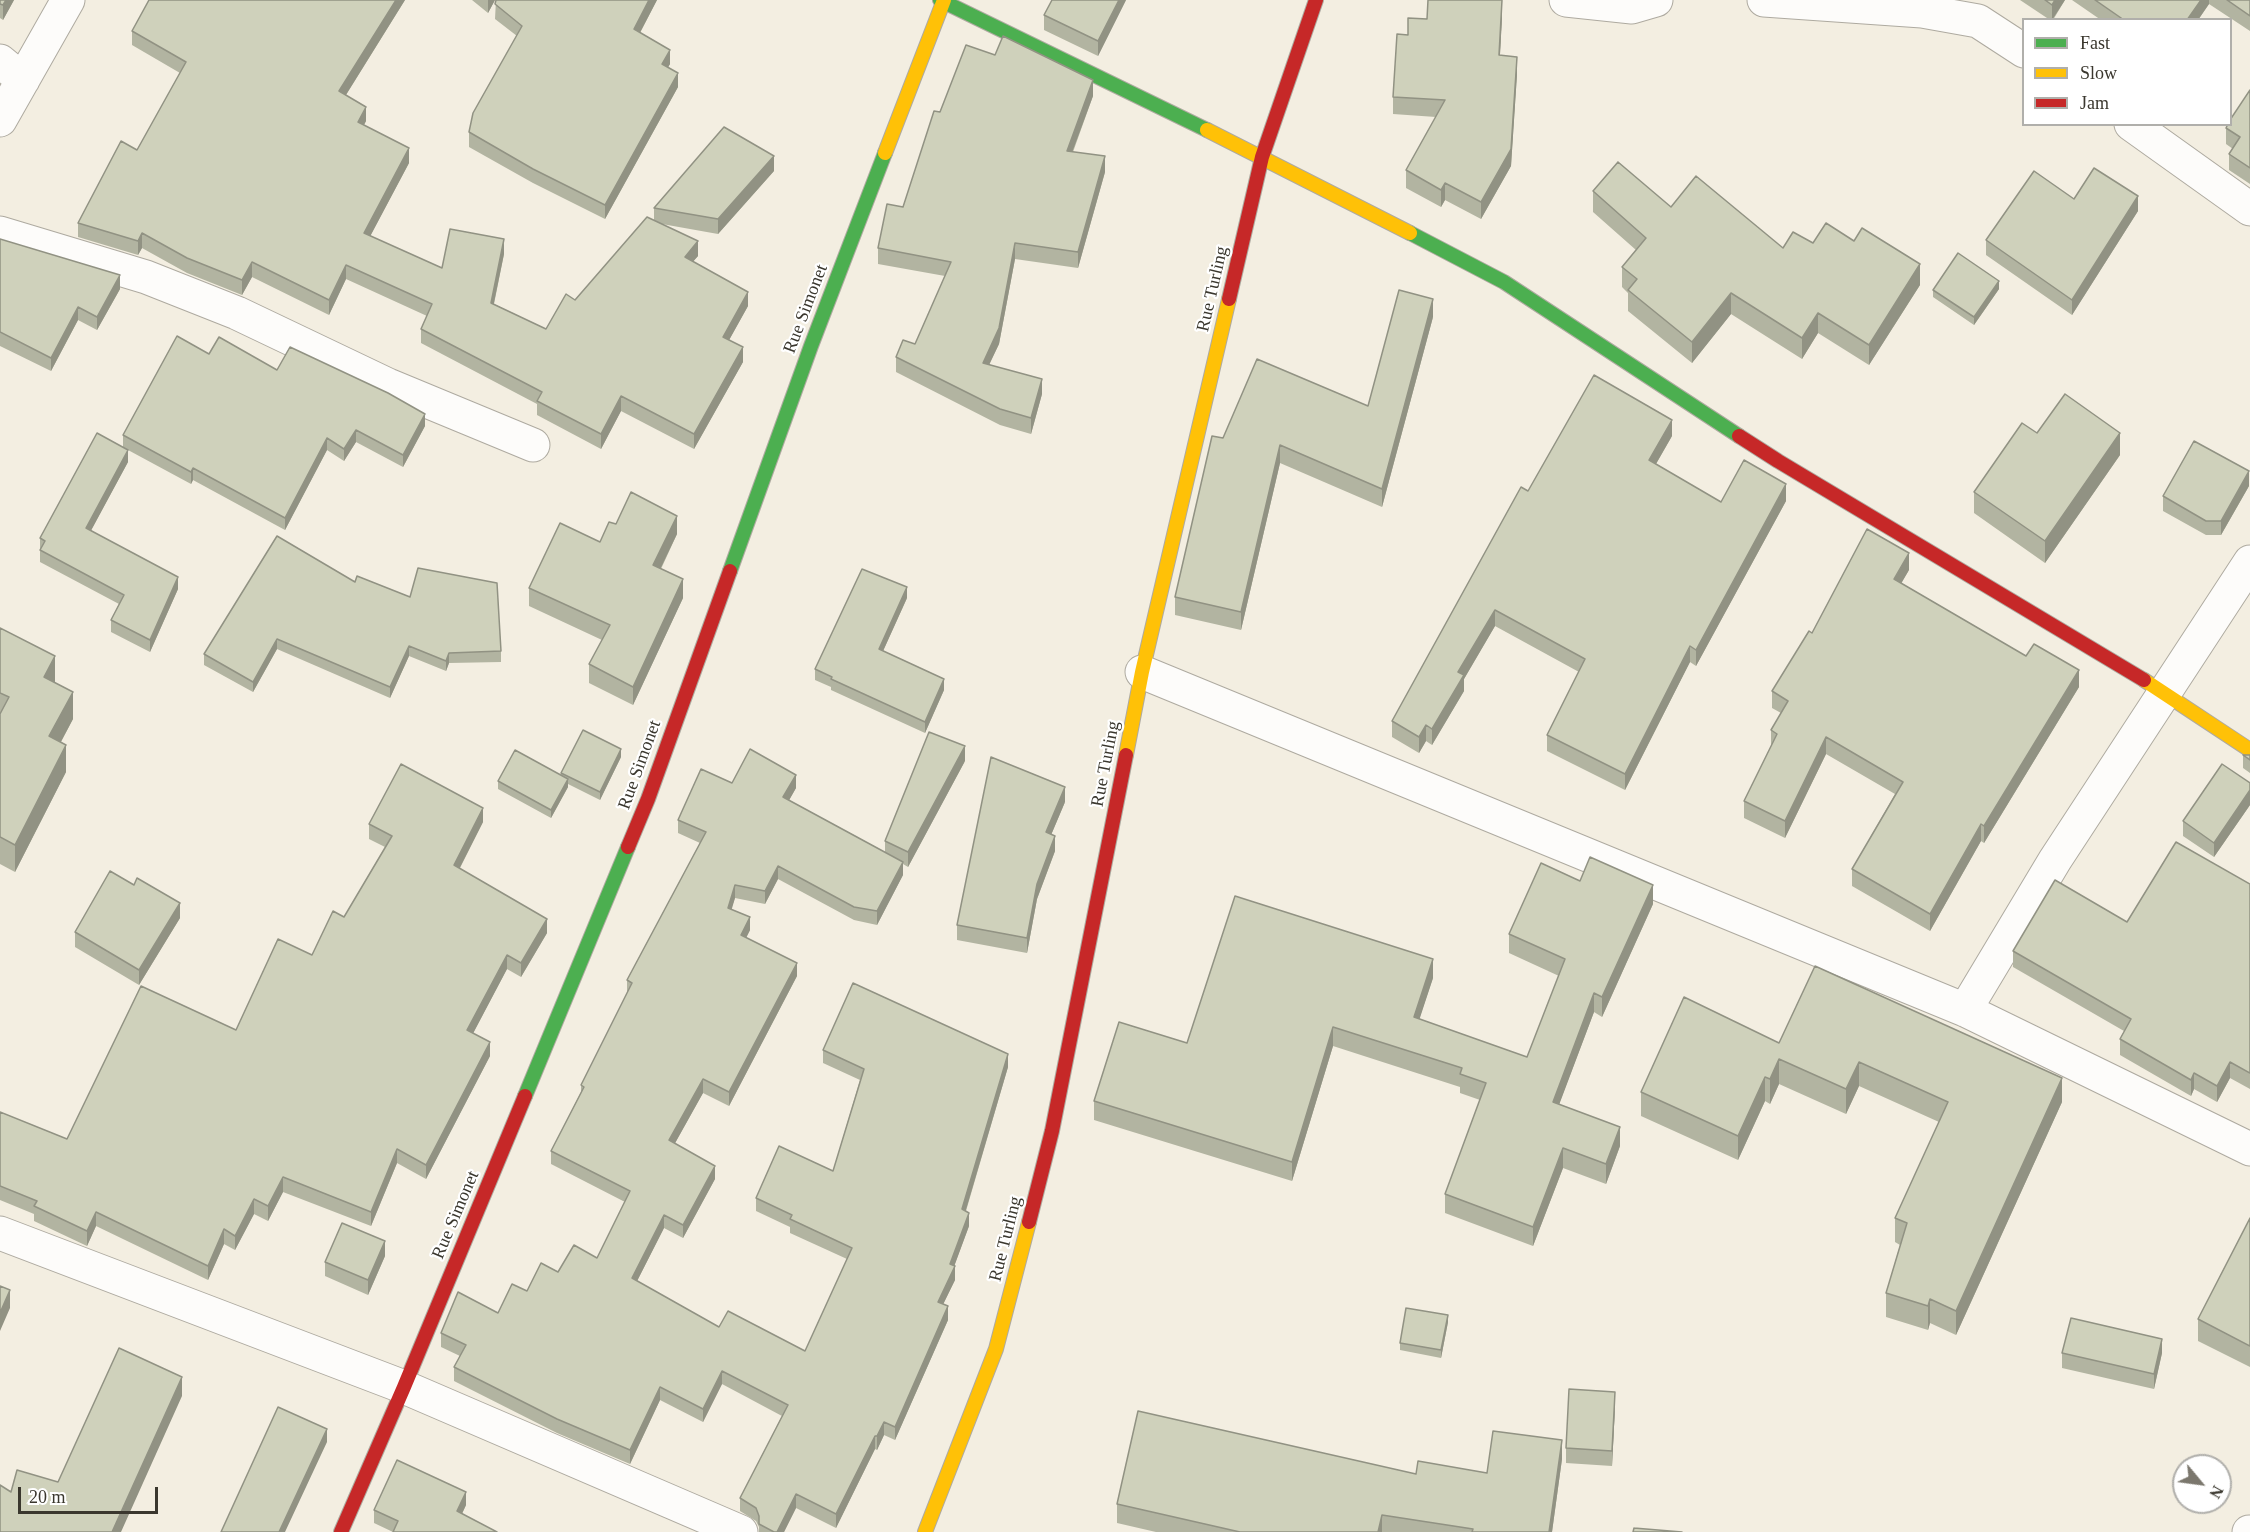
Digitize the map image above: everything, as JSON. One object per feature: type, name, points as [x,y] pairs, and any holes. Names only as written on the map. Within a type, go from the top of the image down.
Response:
[{"type":"street","points":[[0,120],[12,71],[68,0]]},
{"type":"street","name":"Rue Turling","points":[[925,1532],[996,1349],[1049,1142],[1142,672],[1262,156],[1316,0]]},
{"type":"street","points":[[1566,0],[1632,7],[1656,0]]},
{"type":"street","points":[[1764,0],[1922,11],[1978,21],[2022,50]]},
{"type":"street","points":[[942,1],[1262,156],[1504,282],[1778,461],[2164,692],[2250,750]]},
{"type":"street","name":"Rue Simonet","points":[[341,1532],[404,1387],[648,799],[811,346],[942,1]]},
{"type":"street","points":[[2134,126],[2250,208]]},
{"type":"street","points":[[0,233],[146,277],[227,309],[388,385],[533,445]]},
{"type":"street","points":[[1965,1010],[2055,860],[2250,562]]},
{"type":"street","points":[[1142,672],[1965,1010],[2250,1149]]},
{"type":"street","points":[[0,1233],[404,1387],[741,1532]]},
{"type":"building","points":[[149,0],[396,0],[339,91],[366,107],[358,122],[409,148],[364,233],[442,268],[450,229],[504,239],[491,303],[546,329],[566,294],[575,300],[647,217],[698,241],[685,257],[748,292],[723,337],[743,347],[694,434],[621,396],[601,434],[537,401],[542,392],[421,329],[432,304],[346,265],[329,300],[252,262],[242,280],[187,258],[142,233],[138,241],[78,223],[121,141],[137,150],[186,62],[132,31]]},
{"type":"building","points":[[496,0],[649,0],[634,29],[670,50],[662,64],[678,73],[605,205],[533,169],[469,132],[473,113],[522,26],[495,4]]},
{"type":"building","points":[[1052,0],[1119,0],[1098,41],[1044,15]]},
{"type":"building","points":[[1428,0],[1502,0],[1499,55],[1517,57],[1511,149],[1481,202],[1445,183],[1441,190],[1406,170],[1445,100],[1393,97],[1397,34],[1408,35],[1408,18],[1427,19]]},
{"type":"building","points":[[2045,0],[2055,0],[2052,5]]},
{"type":"building","points":[[2095,0],[2201,0],[2188,18],[2121,18]]},
{"type":"building","points":[[2227,0],[2250,0],[2250,16]]},
{"type":"building","points":[[1003,36],[1093,80],[1067,151],[1105,156],[1078,252],[1015,243],[999,328],[983,363],[1042,379],[1031,418],[1000,409],[896,357],[903,340],[915,344],[951,262],[878,248],[887,204],[903,207],[934,111],[940,112],[966,45],[995,55]]},
{"type":"building","points":[[2250,90],[2250,168],[2229,154],[2240,137],[2226,128],[2232,126],[2232,117]]},
{"type":"building","points":[[724,127],[774,156],[718,219],[654,208]]},
{"type":"building","points":[[1618,162],[1671,207],[1696,176],[1783,248],[1793,232],[1813,243],[1826,223],[1854,241],[1862,228],[1920,264],[1869,345],[1818,313],[1802,338],[1731,293],[1692,342],[1628,290],[1637,279],[1622,267],[1646,238],[1593,191]]},
{"type":"building","points":[[2094,168],[2138,196],[2072,300],[1986,240],[2034,171],[2074,199]]},
{"type":"building","points":[[0,239],[120,275],[97,317],[78,307],[51,358],[0,332]]},
{"type":"building","points":[[1958,253],[1999,281],[1974,317],[1933,290]]},
{"type":"building","points":[[1399,290],[1433,299],[1382,489],[1280,445],[1241,612],[1175,597],[1212,436],[1223,438],[1257,359],[1368,406]]},
{"type":"building","points":[[177,336],[209,354],[219,337],[277,370],[290,347],[388,393],[425,414],[403,455],[356,430],[344,449],[327,438],[285,518],[193,468],[191,472],[123,435]]},
{"type":"building","points":[[1594,375],[1672,420],[1649,460],[1721,502],[1744,460],[1786,484],[1696,650],[1690,646],[1625,774],[1547,735],[1585,659],[1495,610],[1458,672],[1464,675],[1432,729],[1426,725],[1419,737],[1392,721],[1521,487],[1528,491]]},
{"type":"building","points":[[2065,394],[2120,433],[2045,541],[1974,492],[2022,423],[2037,433]]},
{"type":"building","points":[[97,433],[128,450],[86,528],[178,577],[150,640],[111,620],[124,595],[40,550],[45,541],[40,538]]},
{"type":"building","points":[[2194,441],[2249,471],[2221,521],[2206,521],[2163,496]]},
{"type":"building","points":[[631,492],[677,516],[653,565],[683,579],[633,687],[589,664],[610,625],[529,588],[560,523],[600,542],[609,522],[616,524]]},
{"type":"building","points":[[1867,529],[1909,553],[1894,579],[2026,656],[2034,644],[2079,670],[1984,826],[1981,824],[1930,914],[1852,869],[1903,782],[1826,737],[1785,821],[1744,801],[1777,734],[1771,730],[1788,701],[1772,691],[1809,631],[1812,633]]},
{"type":"building","points":[[277,536],[355,582],[357,576],[410,597],[418,568],[497,583],[501,651],[449,653],[446,661],[409,646],[390,687],[277,639],[253,682],[204,654]]},
{"type":"building","points":[[862,569],[907,587],[879,649],[944,679],[925,722],[831,679],[832,677],[815,669]]},
{"type":"building","points":[[0,628],[55,656],[44,677],[73,692],[49,736],[66,745],[15,845],[0,837],[0,714],[9,697],[0,693]]},
{"type":"building","points":[[583,730],[621,749],[600,792],[561,773]]},
{"type":"building","points":[[929,732],[965,746],[908,852],[885,841]]},
{"type":"building","points":[[750,749],[796,775],[783,797],[903,862],[877,911],[854,907],[778,866],[765,891],[735,885],[728,908],[750,917],[741,935],[797,963],[729,1092],[703,1079],[669,1140],[715,1166],[683,1225],[664,1215],[632,1278],[719,1327],[728,1311],[805,1351],[852,1248],[790,1219],[792,1215],[756,1198],[779,1146],[833,1171],[864,1069],[823,1050],[853,983],[1008,1054],[962,1209],[969,1213],[950,1264],[955,1266],[938,1302],[948,1306],[895,1427],[884,1422],[836,1514],[796,1494],[777,1532],[759,1524],[756,1508],[740,1498],[788,1405],[722,1371],[703,1409],[660,1387],[630,1450],[557,1419],[454,1367],[466,1345],[441,1333],[458,1292],[498,1313],[512,1284],[527,1291],[541,1263],[558,1272],[574,1245],[597,1258],[630,1191],[551,1151],[584,1087],[581,1085],[632,983],[627,980],[706,832],[678,820],[701,769],[732,783]]},
{"type":"building","points":[[515,750],[568,779],[551,810],[498,781]]},
{"type":"building","points":[[991,757],[1065,787],[1046,832],[1055,836],[1037,884],[1027,938],[957,925]]},
{"type":"building","points":[[401,764],[483,808],[454,865],[547,919],[521,963],[507,955],[467,1030],[490,1042],[426,1165],[397,1149],[371,1212],[283,1177],[268,1206],[254,1199],[235,1236],[224,1229],[208,1266],[96,1212],[87,1231],[34,1206],[37,1201],[0,1186],[0,1112],[67,1139],[141,986],[236,1030],[278,939],[312,955],[333,911],[344,917],[392,836],[369,824]]},
{"type":"building","points":[[2222,764],[2250,783],[2250,790],[2214,843],[2183,821]]},
{"type":"building","points":[[2176,842],[2250,884],[2250,1073],[2230,1062],[2217,1086],[2194,1073],[2191,1080],[2120,1039],[2131,1019],[2013,951],[2055,880],[2127,922]]},
{"type":"building","points":[[1590,857],[1653,885],[1602,997],[1594,993],[1553,1102],[1620,1127],[1606,1164],[1563,1148],[1533,1227],[1445,1194],[1486,1083],[1460,1074],[1462,1068],[1333,1027],[1292,1162],[1094,1101],[1119,1022],[1187,1043],[1235,896],[1433,959],[1414,1017],[1527,1057],[1565,959],[1509,934],[1541,863],[1580,881]]},
{"type":"building","points":[[110,871],[134,885],[137,878],[180,903],[139,970],[75,932]]},
{"type":"building","points":[[1815,966],[2062,1078],[1956,1311],[1930,1299],[1928,1306],[1886,1293],[1907,1223],[1895,1218],[1948,1102],[1859,1062],[1846,1089],[1779,1059],[1770,1079],[1765,1077],[1738,1136],[1641,1092],[1684,997],[1779,1043]]},
{"type":"building","points":[[2250,1218],[2250,1346],[2198,1319]]},
{"type":"building","points":[[342,1223],[385,1241],[368,1280],[325,1262]]},
{"type":"building","points":[[0,1286],[10,1290],[0,1313]]},
{"type":"building","points":[[1406,1308],[1448,1315],[1441,1350],[1400,1343]]},
{"type":"building","points":[[2071,1318],[2162,1339],[2154,1374],[2062,1353]]},
{"type":"building","points":[[119,1348],[182,1377],[112,1532],[0,1532],[0,1485],[11,1492],[17,1470],[58,1482]]},
{"type":"building","points":[[1569,1389],[1615,1392],[1612,1451],[1566,1448]]},
{"type":"building","points":[[278,1407],[327,1429],[279,1532],[221,1532]]},
{"type":"building","points":[[1138,1411],[1416,1474],[1418,1461],[1487,1473],[1493,1431],[1562,1440],[1549,1532],[1472,1532],[1473,1529],[1382,1515],[1378,1532],[1240,1532],[1117,1504]]},
{"type":"building","points":[[397,1460],[466,1492],[457,1511],[497,1532],[393,1532],[398,1521],[374,1510]]},
{"type":"building","points":[[1634,1528],[1682,1532],[1633,1532]]},
{"type":"traffic: fast","points":[[940,0],[1207,130]]},
{"type":"traffic: fast","points":[[730,571],[811,346],[885,153]]},
{"type":"traffic: fast","points":[[1410,233],[1504,282],[1739,436]]},
{"type":"traffic: fast","points":[[525,1096],[628,847]]},
{"type":"traffic: slow","points":[[885,153],[944,0]]},
{"type":"traffic: slow","points":[[1207,130],[1410,233]]},
{"type":"traffic: slow","points":[[1126,755],[1142,672],[1229,299]]},
{"type":"traffic: slow","points":[[2144,680],[2250,750]]},
{"type":"traffic: slow","points":[[925,1532],[996,1349],[1029,1222]]},
{"type":"traffic: jam","points":[[1229,299],[1262,157],[1316,0]]},
{"type":"traffic: jam","points":[[1739,436],[2144,680]]},
{"type":"traffic: jam","points":[[628,847],[648,799],[730,571]]},
{"type":"traffic: jam","points":[[1029,1222],[1052,1131],[1126,755]]},
{"type":"traffic: jam","points":[[341,1532],[525,1096]]}]
